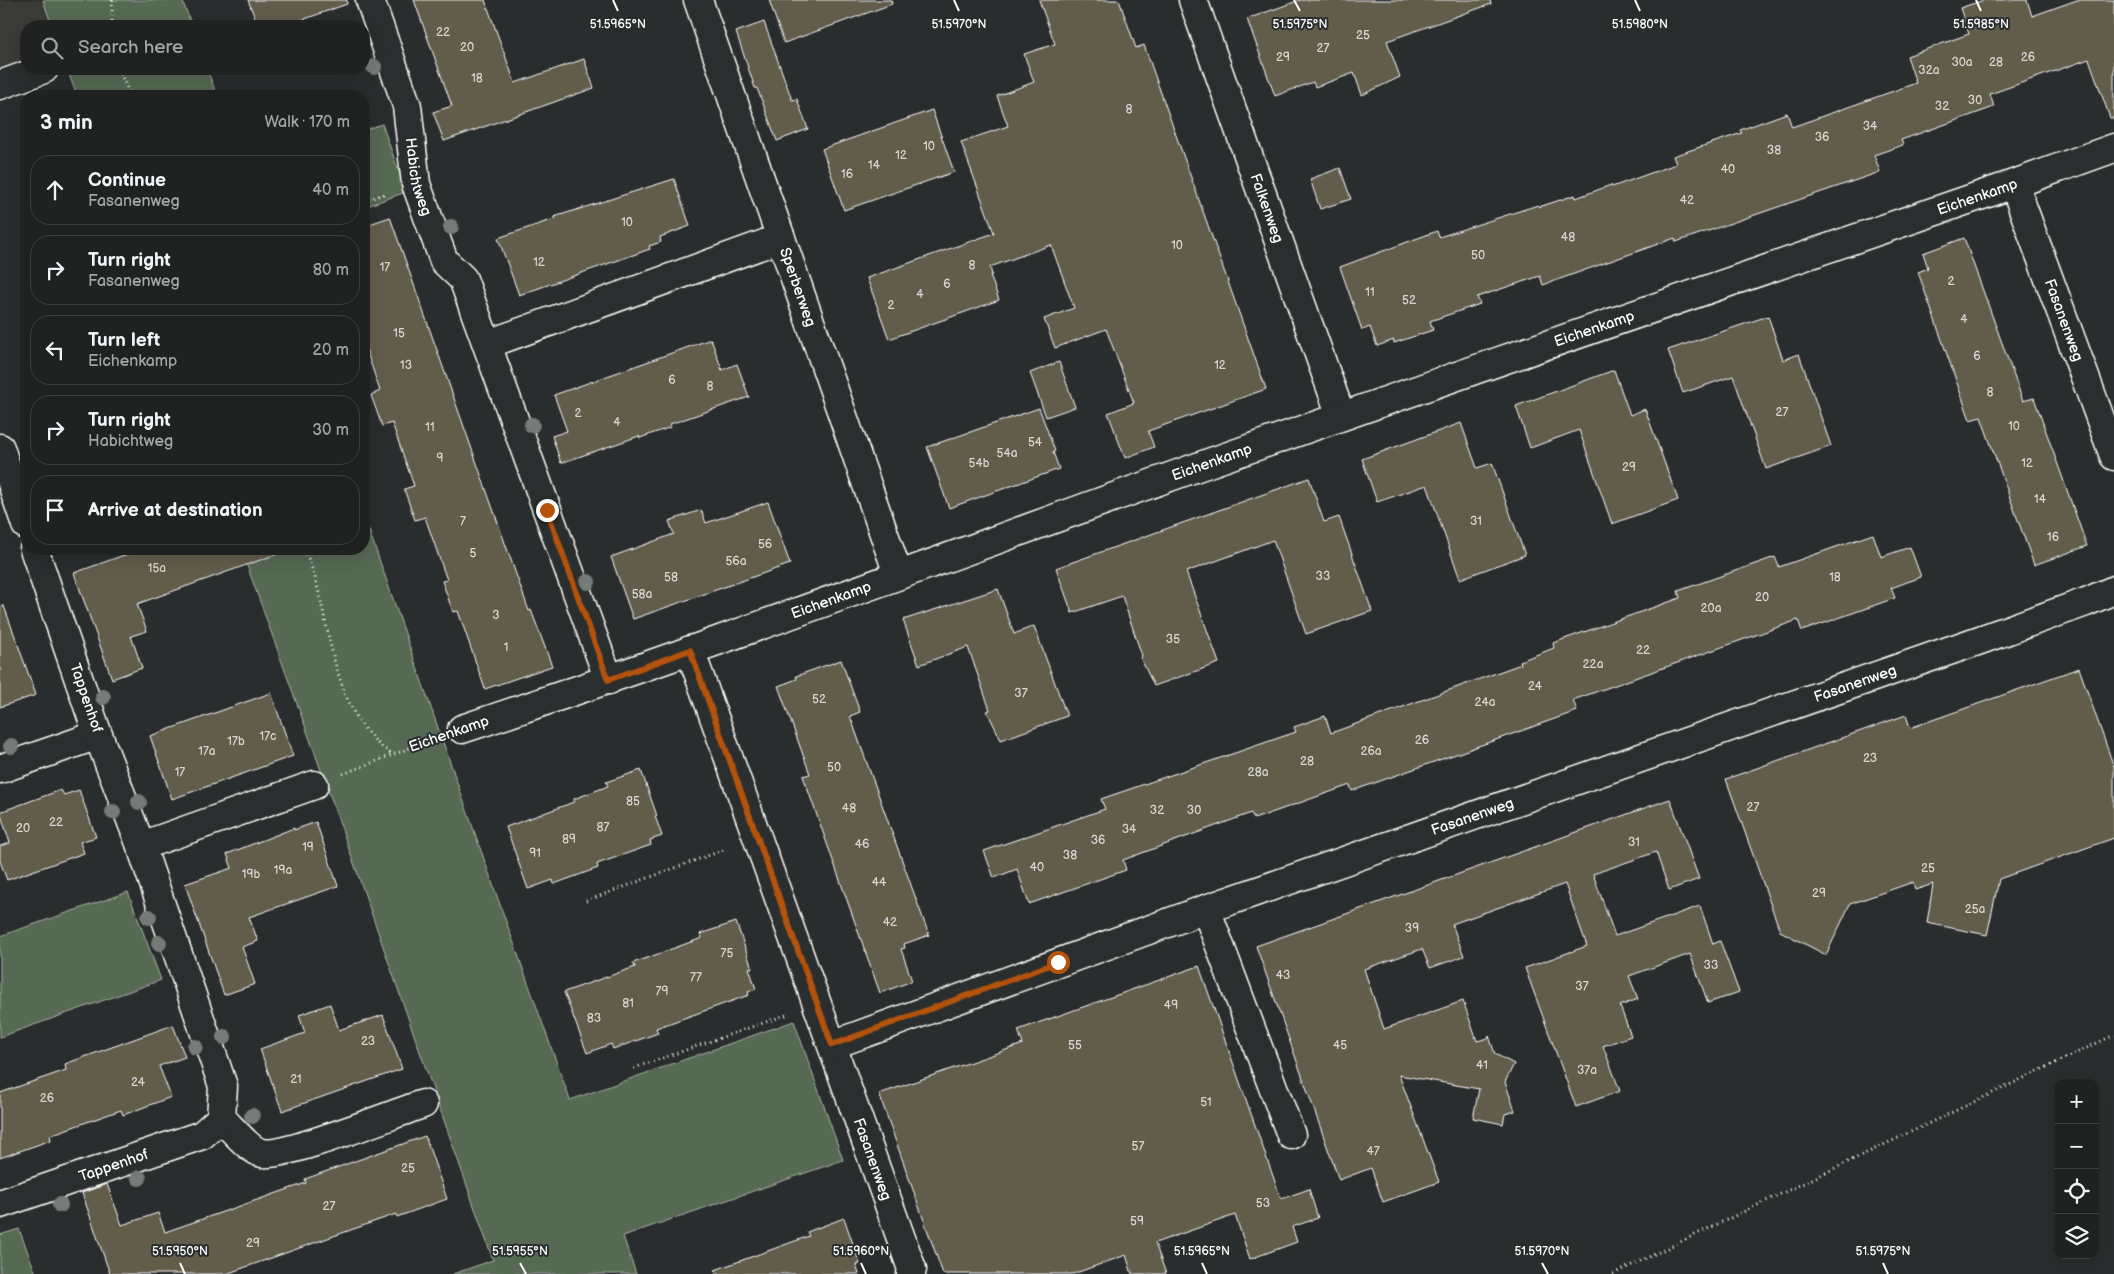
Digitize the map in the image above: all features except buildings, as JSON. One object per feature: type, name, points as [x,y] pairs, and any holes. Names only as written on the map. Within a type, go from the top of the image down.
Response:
[{"type":"street","name":"Habichtweg","points":[[370,0],[407,106],[416,184],[444,261],[464,279],[608,680]]},
{"type":"street","name":"Sperberweg","points":[[698,0],[898,574]]},
{"type":"street","name":"Falkenweg","points":[[1193,0],[1341,416]]},
{"type":"street","points":[[0,85],[28,75]]},
{"type":"street","name":"Eichenkamp","points":[[462,729],[608,680],[1341,416],[2114,148]]},
{"type":"street","name":"Fasanenweg","points":[[2014,184],[2114,456]]},
{"type":"street","points":[[488,344],[781,238]]},
{"type":"street","points":[[0,448],[20,507]]},
{"type":"street","name":"Tappenhof","points":[[0,1204],[202,1135],[221,1118],[223,1086],[141,846],[98,735],[36,555]]},
{"type":"street","name":"Fasanenweg","points":[[832,1045],[1206,909],[1980,640],[2114,590]]},
{"type":"street","name":"Fasanenweg","points":[[690,650],[912,1269],[911,1274]]},
{"type":"street","points":[[0,769],[98,735]]},
{"type":"street","points":[[141,846],[314,786]]},
{"type":"street","points":[[1206,909],[1291,1135]]},
{"type":"street","points":[[221,1118],[253,1149],[262,1154],[286,1151],[423,1104]]},
{"type":"path","points":[[112,0],[112,20]]},
{"type":"path","points":[[121,75],[128,90]]},
{"type":"path","points":[[307,555],[315,577],[329,638],[346,695],[366,733],[392,754]]},
{"type":"path","name":"Eichenkamp","points":[[314,786],[392,754],[462,729]]},
{"type":"path","points":[[586,901],[757,837]]},
{"type":"path","points":[[634,1068],[817,1004]]},
{"type":"path","points":[[1613,1274],[2114,1036]]},
{"type":"shaded area","points":[[0,0],[43,0],[50,20],[20,20],[20,69],[0,76]]},
{"type":"green space","points":[[43,0],[182,0],[190,20],[50,20]]},
{"type":"green space","points":[[69,75],[209,75],[215,90],[75,90]]},
{"type":"green space","points":[[382,124],[406,192],[370,205],[370,128]]},
{"type":"green space","points":[[370,533],[570,1100],[794,1021],[843,1160],[623,1236],[636,1274],[453,1274],[493,1260],[330,795],[243,555],[370,555]]},
{"type":"green space","points":[[128,892],[161,980],[0,1037],[0,936]]},
{"type":"green space","points":[[19,1229],[36,1274],[0,1274],[0,1235]]},
{"type":"route","points":[[547,510],[608,680],[690,650],[832,1045],[1058,962]]}]
